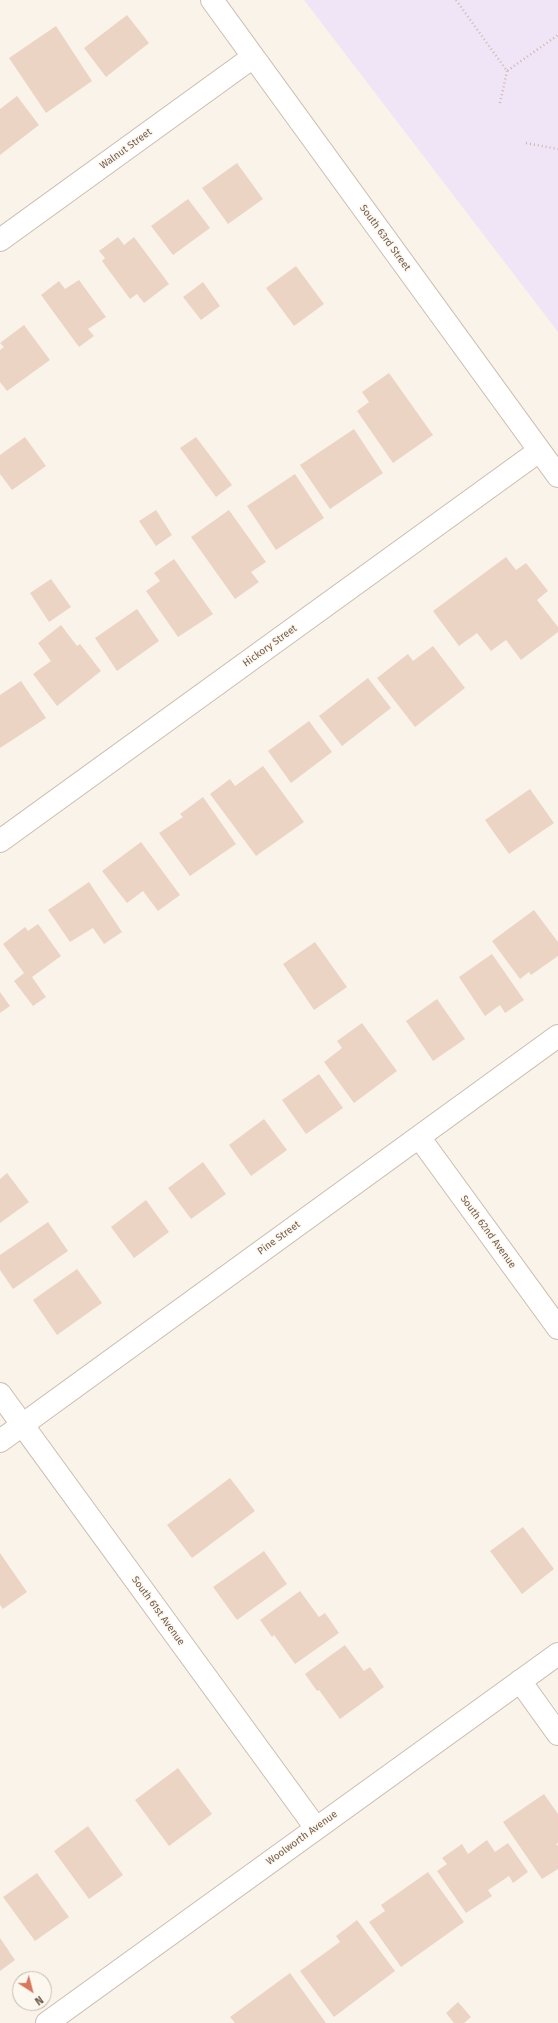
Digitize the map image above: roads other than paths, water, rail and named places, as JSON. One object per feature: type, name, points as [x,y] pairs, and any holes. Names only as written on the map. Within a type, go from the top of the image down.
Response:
[{"type":"street","name":"South 63rd Street","points":[[212,0],[558,476]]},
{"type":"street","name":"Walnut Street","points":[[0,240],[253,57]]},
{"type":"street","name":"Hickory Street","points":[[0,841],[539,451]]},
{"type":"street","name":"Pine Street","points":[[0,1441],[558,1036]]},
{"type":"street","name":"South 62nd Avenue","points":[[419,1137],[558,1328]]},
{"type":"street","name":"South 61st Avenue","points":[[0,1394],[316,1828]]},
{"type":"street","name":"Woolworth Avenue","points":[[47,2023],[558,1654]]},
{"type":"street","points":[[520,1681],[558,1734]]}]
